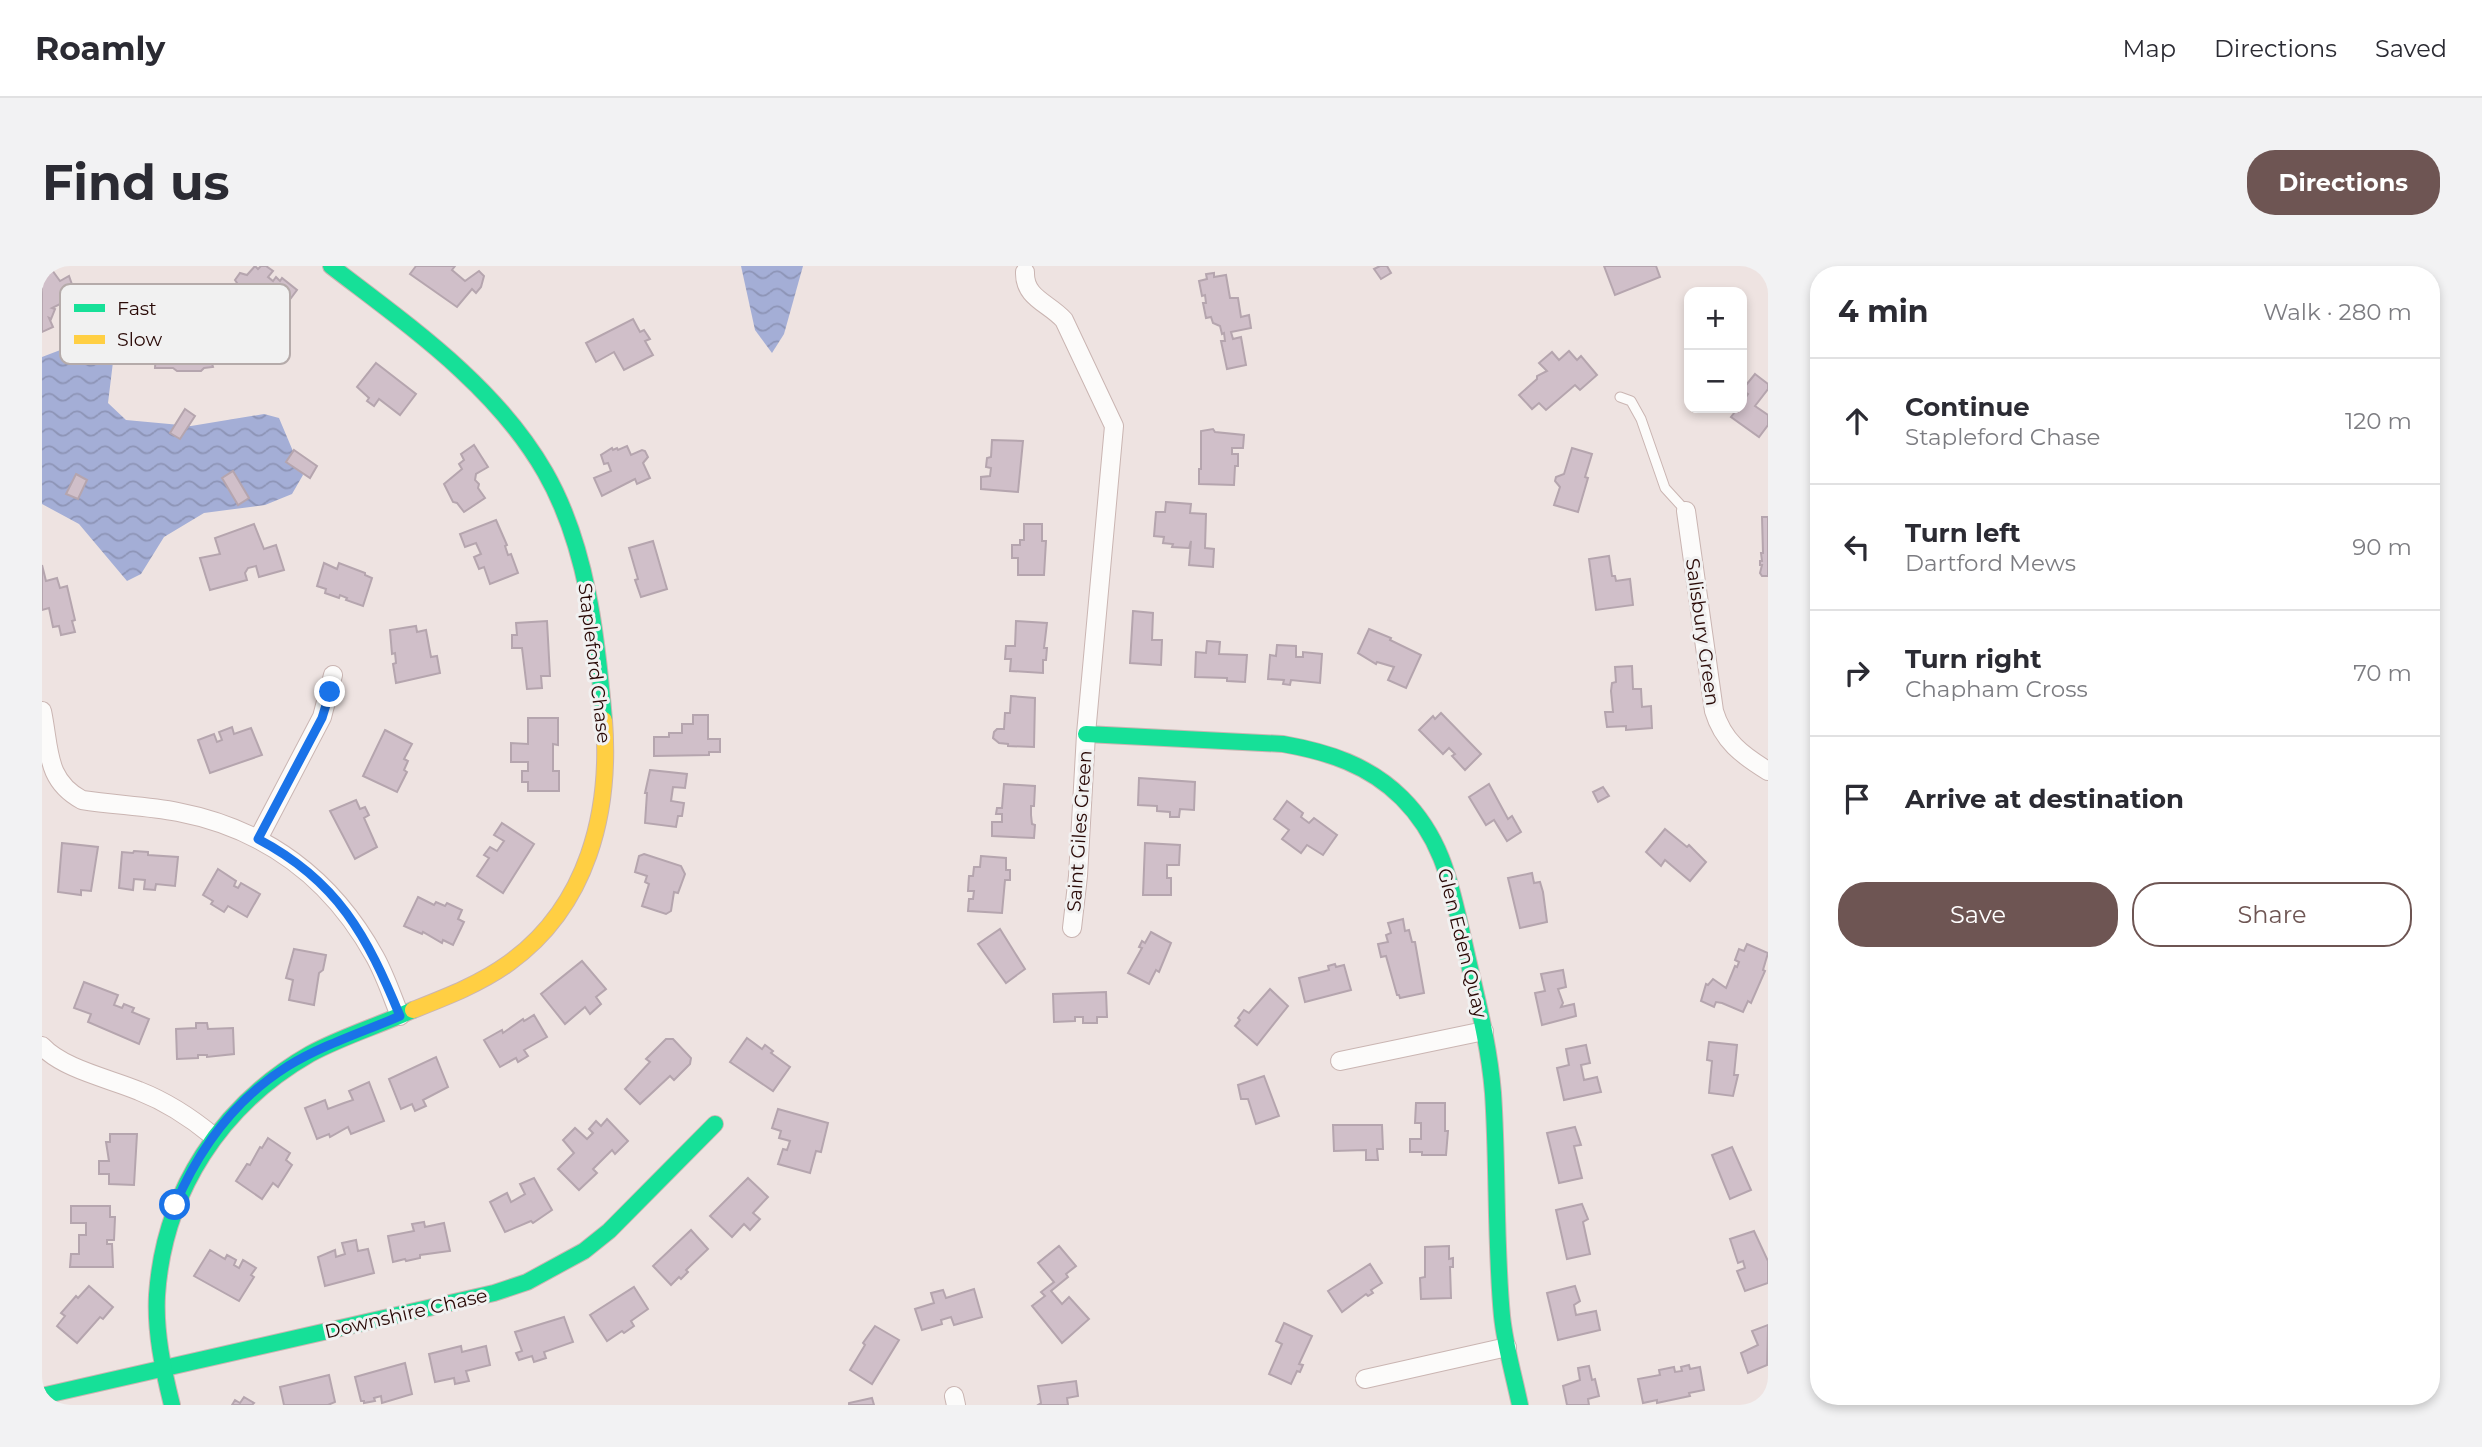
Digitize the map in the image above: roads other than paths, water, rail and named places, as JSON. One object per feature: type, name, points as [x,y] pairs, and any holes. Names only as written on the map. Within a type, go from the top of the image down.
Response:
[{"type":"street","name":"Stapleford Chase","points":[[172,1405],[159,1341],[157,1302],[160,1262],[165,1236],[185,1180],[213,1136],[235,1109],[260,1086],[288,1066],[312,1053],[472,986],[522,952],[558,911],[575,885],[589,856],[598,827],[606,765],[604,715],[591,608],[568,519],[551,482],[530,448],[484,392],[437,350],[331,266]]},
{"type":"street","points":[[1025,272],[1026,284],[1031,293],[1054,309],[1064,320],[1114,426],[1086,734]]},
{"type":"street","name":"Salisbury Green","points":[[1686,511],[1718,724],[1726,740],[1741,754],[1768,771]]},
{"type":"street","points":[[258,839],[322,718],[333,675]]},
{"type":"street","points":[[42,711],[53,771],[70,793],[82,800],[180,812],[218,822],[258,839],[296,862],[337,901],[358,929],[376,959],[400,1016]]},
{"type":"street","name":"Saint Giles Green","points":[[1072,928],[1078,876],[1086,734]]},
{"type":"street","name":"Glen Eden Quay","points":[[1086,734],[1310,747],[1350,761],[1386,781],[1423,820],[1447,869],[1484,1031],[1493,1091],[1502,1318],[1520,1405]]},
{"type":"street","points":[[1340,1061],[1484,1031]]},
{"type":"street","points":[[42,1046],[58,1059],[163,1101],[213,1136]]},
{"type":"street","name":"Downshire Chase","points":[[42,1396],[494,1293],[527,1282],[575,1257],[609,1231],[715,1124]]},
{"type":"street","points":[[1365,1379],[1507,1347]]},
{"type":"lane","points":[[1620,397],[1631,401],[1641,419],[1665,488],[1686,511]]},
{"type":"water","points":[[741,266],[803,266],[784,334],[772,353],[755,330]]},
{"type":"water","points":[[60,350],[60,364],[113,364],[108,403],[126,420],[191,426],[264,414],[279,418],[303,475],[292,494],[265,505],[204,513],[164,537],[141,574],[127,581],[79,524],[42,504],[42,357]]}]
